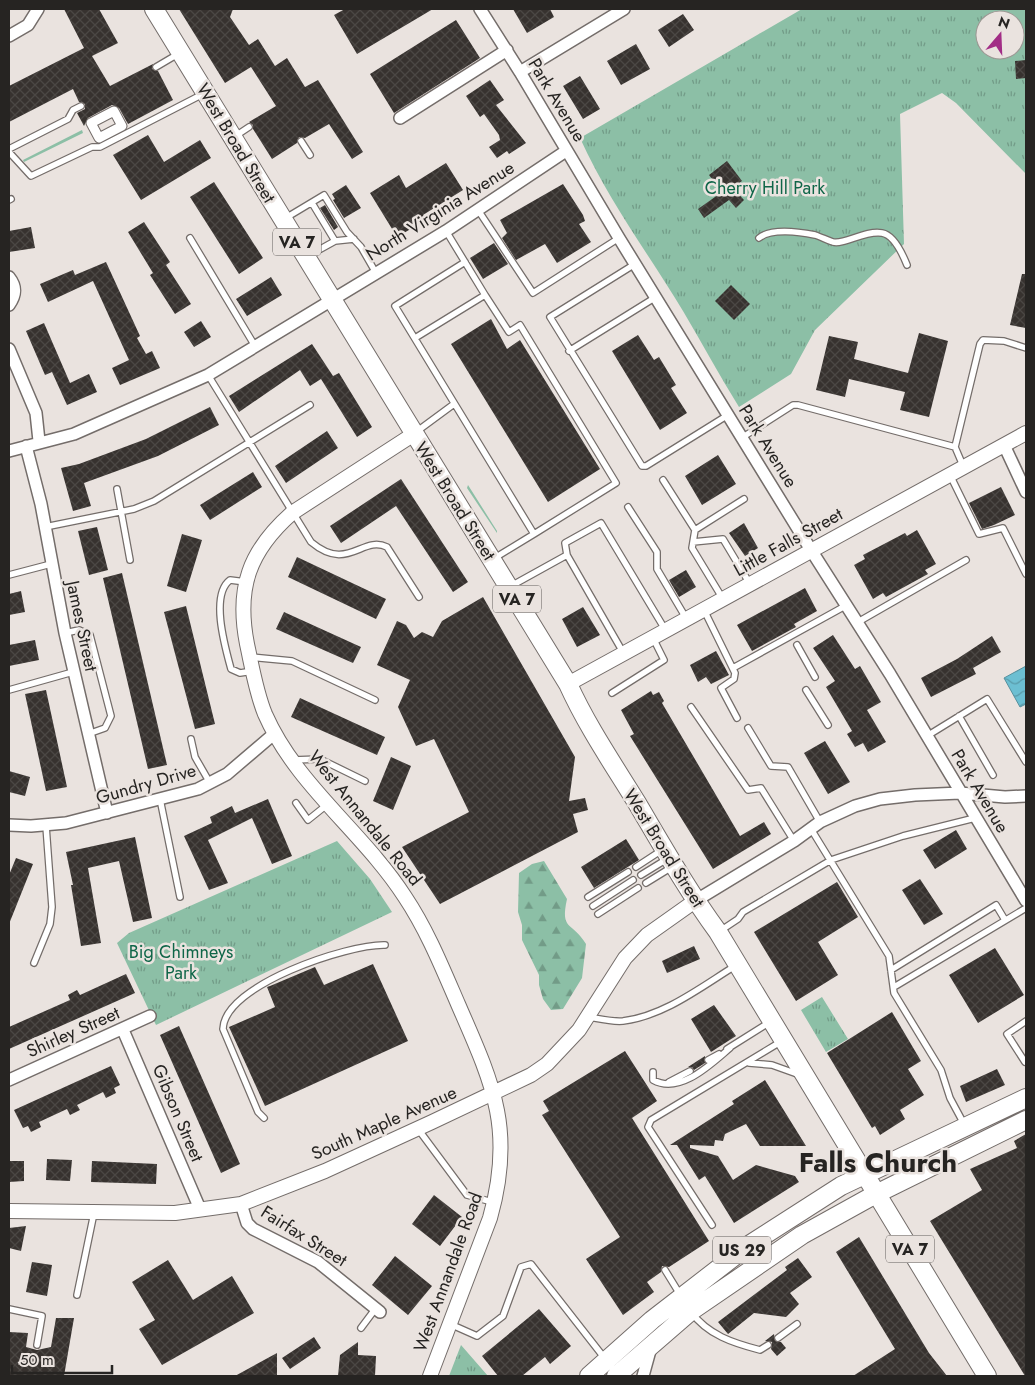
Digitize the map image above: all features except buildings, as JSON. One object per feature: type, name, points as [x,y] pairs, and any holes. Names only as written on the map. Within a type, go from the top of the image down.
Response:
[{"type":"main road","name":"West Broad Street","points":[[154,9],[407,419],[414,434],[568,684],[609,758],[695,901],[718,932],[736,966],[864,1174]]},
{"type":"main road","name":"US 29","points":[[589,1376],[612,1369],[651,1348],[686,1304],[749,1245],[864,1174],[1026,1098]]},
{"type":"main road","name":"US 29","points":[[612,1369],[652,1320],[686,1304],[802,1235],[876,1194],[1026,1120]]},
{"type":"main road","name":"VA 7","points":[[864,1174],[988,1376]]},
{"type":"street","points":[[9,36],[28,25],[38,9]]},
{"type":"street","name":"Park Avenue","points":[[480,9],[507,50],[566,151],[811,550],[858,622],[1026,901]]},
{"type":"street","points":[[520,72],[624,9]]},
{"type":"street","points":[[400,118],[507,50]]},
{"type":"street","name":"North Virginia Avenue","points":[[9,451],[74,434],[208,375],[446,231],[566,151]]},
{"type":"street","points":[[9,277],[15,289],[15,296],[9,305]]},
{"type":"street","points":[[9,349],[36,413],[38,442]]},
{"type":"street","name":"Little Falls Street","points":[[568,684],[1026,433]]},
{"type":"street","name":"West Annandale Road","points":[[414,434],[292,513],[275,528],[263,543],[252,564],[246,582],[243,601],[243,624],[251,664],[265,713],[275,733],[293,760],[328,804],[384,867],[416,914],[444,970],[495,1093],[502,1148],[501,1173],[494,1203],[430,1376]]},
{"type":"street","points":[[1004,445],[1026,492]]},
{"type":"street","name":"James Street","points":[[26,446],[45,527],[73,672],[108,813]]},
{"type":"street","name":"Gundry Drive","points":[[9,825],[46,826],[108,813],[210,784],[226,774],[275,733]]},
{"type":"street","points":[[695,901],[794,841],[815,825],[855,806],[880,800],[960,793],[1005,797],[1026,796]]},
{"type":"street","name":"South Maple Avenue","points":[[9,1211],[175,1212],[241,1204],[317,1174],[418,1129],[495,1093],[547,1064],[563,1050],[588,1017],[614,973],[629,954],[647,935],[695,901]]},
{"type":"street","name":"Shirley Street","points":[[9,1080],[123,1030],[150,1016]]},
{"type":"street","name":"Gibson Street","points":[[123,1030],[200,1209]]},
{"type":"street","name":"Fairfax Street","points":[[241,1204],[247,1223],[253,1228],[318,1262],[378,1310]]},
{"type":"street","points":[[643,1376],[651,1348]]},
{"type":"lane","points":[[156,67],[181,52]]},
{"type":"lane","points":[[81,106],[73,110],[68,119],[9,151],[31,176],[92,146],[100,146],[205,93]]},
{"type":"lane","points":[[233,138],[249,127]]},
{"type":"lane","points":[[301,141],[310,155]]},
{"type":"lane","points":[[283,219],[324,195],[347,232],[361,247],[376,273]]},
{"type":"lane","points":[[312,203],[335,241]]},
{"type":"lane","points":[[478,210],[532,293],[619,238]]},
{"type":"lane","points":[[446,231],[509,332],[520,325],[616,483],[492,560]]},
{"type":"lane","points":[[759,238],[766,233],[793,232],[815,235],[834,242],[860,234],[882,233],[891,237],[907,265]]},
{"type":"lane","points":[[190,238],[255,346]]},
{"type":"lane","points":[[306,257],[335,241],[354,240]]},
{"type":"lane","points":[[465,262],[395,306],[534,534]]},
{"type":"lane","points":[[636,264],[550,317],[569,351],[642,466],[646,466],[728,415]]},
{"type":"lane","points":[[415,338],[485,295]]},
{"type":"lane","points":[[569,351],[656,297]]},
{"type":"lane","points":[[964,468],[956,447],[980,344],[983,340],[1004,341],[1026,348]]},
{"type":"lane","points":[[208,375],[248,443],[311,542],[330,554],[351,554],[374,544],[387,547],[419,597]]},
{"type":"lane","points":[[414,434],[454,404]]},
{"type":"lane","points":[[45,527],[121,511],[154,501],[310,405]]},
{"type":"lane","points":[[743,437],[793,405],[798,405],[956,447]]},
{"type":"lane","points":[[950,475],[980,534],[1003,528],[1026,574]]},
{"type":"lane","points":[[663,480],[695,530],[692,548],[724,599]]},
{"type":"lane","points":[[117,489],[130,560]]},
{"type":"lane","points":[[695,530],[744,498]]},
{"type":"lane","points":[[628,507],[657,552],[656,568],[686,619]]},
{"type":"lane","points":[[624,654],[567,556],[565,543],[602,523],[666,631]]},
{"type":"lane","points":[[693,542],[723,539],[750,584]]},
{"type":"lane","points":[[509,587],[567,556]]},
{"type":"lane","points":[[858,622],[966,560]]},
{"type":"lane","points":[[9,575],[51,564]]},
{"type":"lane","points":[[246,582],[230,580],[223,585],[220,596],[221,618],[231,668],[240,673],[251,664],[292,661],[375,700]]},
{"type":"lane","points":[[733,668],[847,605]]},
{"type":"lane","points":[[704,610],[733,668],[734,679],[720,688],[737,718]]},
{"type":"lane","points":[[65,634],[79,630],[90,635],[111,716],[105,728],[87,734]]},
{"type":"lane","points":[[612,693],[664,660],[653,638]]},
{"type":"lane","points":[[797,644],[815,677]]},
{"type":"lane","points":[[9,690],[73,672]]},
{"type":"lane","points":[[806,690],[828,725]]},
{"type":"lane","points":[[927,736],[987,699],[1026,762]]},
{"type":"lane","points":[[691,707],[748,790],[761,788],[794,841]]},
{"type":"lane","points":[[959,716],[993,775]]},
{"type":"lane","points":[[748,728],[772,766],[788,767],[831,860],[889,956],[894,987],[903,1010],[941,1070],[950,1098],[964,1126]]},
{"type":"lane","points":[[191,739],[196,757],[210,784]]},
{"type":"lane","points":[[293,760],[320,759],[365,781]]},
{"type":"lane","points":[[160,799],[180,898]]},
{"type":"lane","points":[[296,804],[308,820],[328,804]]},
{"type":"lane","points":[[718,932],[738,919],[743,912],[831,860],[903,836],[975,818]]},
{"type":"lane","points":[[34,963],[47,933],[52,907],[46,826]]},
{"type":"lane","points":[[636,867],[670,857]]},
{"type":"lane","points":[[641,875],[670,857]]},
{"type":"lane","points":[[646,883],[670,857]]},
{"type":"lane","points":[[588,897],[628,872]]},
{"type":"lane","points":[[593,906],[633,880]]},
{"type":"lane","points":[[598,914],[638,888]]},
{"type":"lane","points":[[891,970],[996,905],[1006,920]]},
{"type":"lane","points":[[894,987],[1026,908]]},
{"type":"lane","points":[[264,1118],[258,1112],[223,1029],[223,1020],[227,1011],[259,985],[307,963],[373,944],[386,944]]},
{"type":"lane","points":[[588,1017],[622,1021],[643,1017],[660,1010],[736,966]]},
{"type":"lane","points":[[708,1060],[770,1022]]},
{"type":"lane","points":[[1025,1062],[1006,1034],[1026,1022]]},
{"type":"lane","points":[[712,1226],[648,1127],[651,1120],[782,1040]]},
{"type":"lane","points":[[690,1071],[667,1082],[658,1078],[653,1072],[654,1080],[660,1084],[678,1084],[711,1064],[730,1048]]},
{"type":"lane","points":[[746,1063],[772,1065],[805,1077]]},
{"type":"lane","points":[[418,1129],[467,1195],[494,1203]]},
{"type":"lane","points":[[77,1295],[94,1211]]},
{"type":"lane","points":[[450,1324],[477,1336],[503,1316],[521,1267],[530,1264],[612,1369]]},
{"type":"lane","points":[[665,1270],[701,1326],[736,1344],[760,1350],[768,1345]]},
{"type":"lane","points":[[9,1310],[42,1316],[38,1345]]},
{"type":"lane","points":[[361,1328],[378,1310]]},
{"type":"lane","points":[[778,1338],[796,1324]]},
{"type":"green space","name":"Cherry Hill Park","points":[[802,9],[1026,9],[1026,174],[956,103],[942,93],[900,114],[904,244],[815,330],[791,374],[739,407],[683,311],[616,205],[580,138]]},
{"type":"green space","points":[[82,130],[83,133],[24,162],[23,160]]},
{"type":"green space","points":[[468,485],[497,531],[497,533],[467,488]]},
{"type":"green space","name":"Big Chimneys Park","points":[[337,841],[370,879],[392,912],[156,1025],[117,943],[129,933]]},
{"type":"green space","points":[[544,861],[567,899],[565,909],[566,921],[586,944],[582,978],[563,1009],[551,1010],[543,999],[539,985],[539,975],[522,940],[522,925],[518,912],[519,873],[532,864]]},
{"type":"green space","points":[[822,997],[848,1039],[826,1052],[801,1010]]},
{"type":"green space","points":[[461,1345],[488,1376],[449,1376]]},
{"type":"water","points":[[1026,666],[1026,704],[1020,707],[1004,678]]},
{"type":"district","name":"Falls Church","points":[[878,1162]]}]
